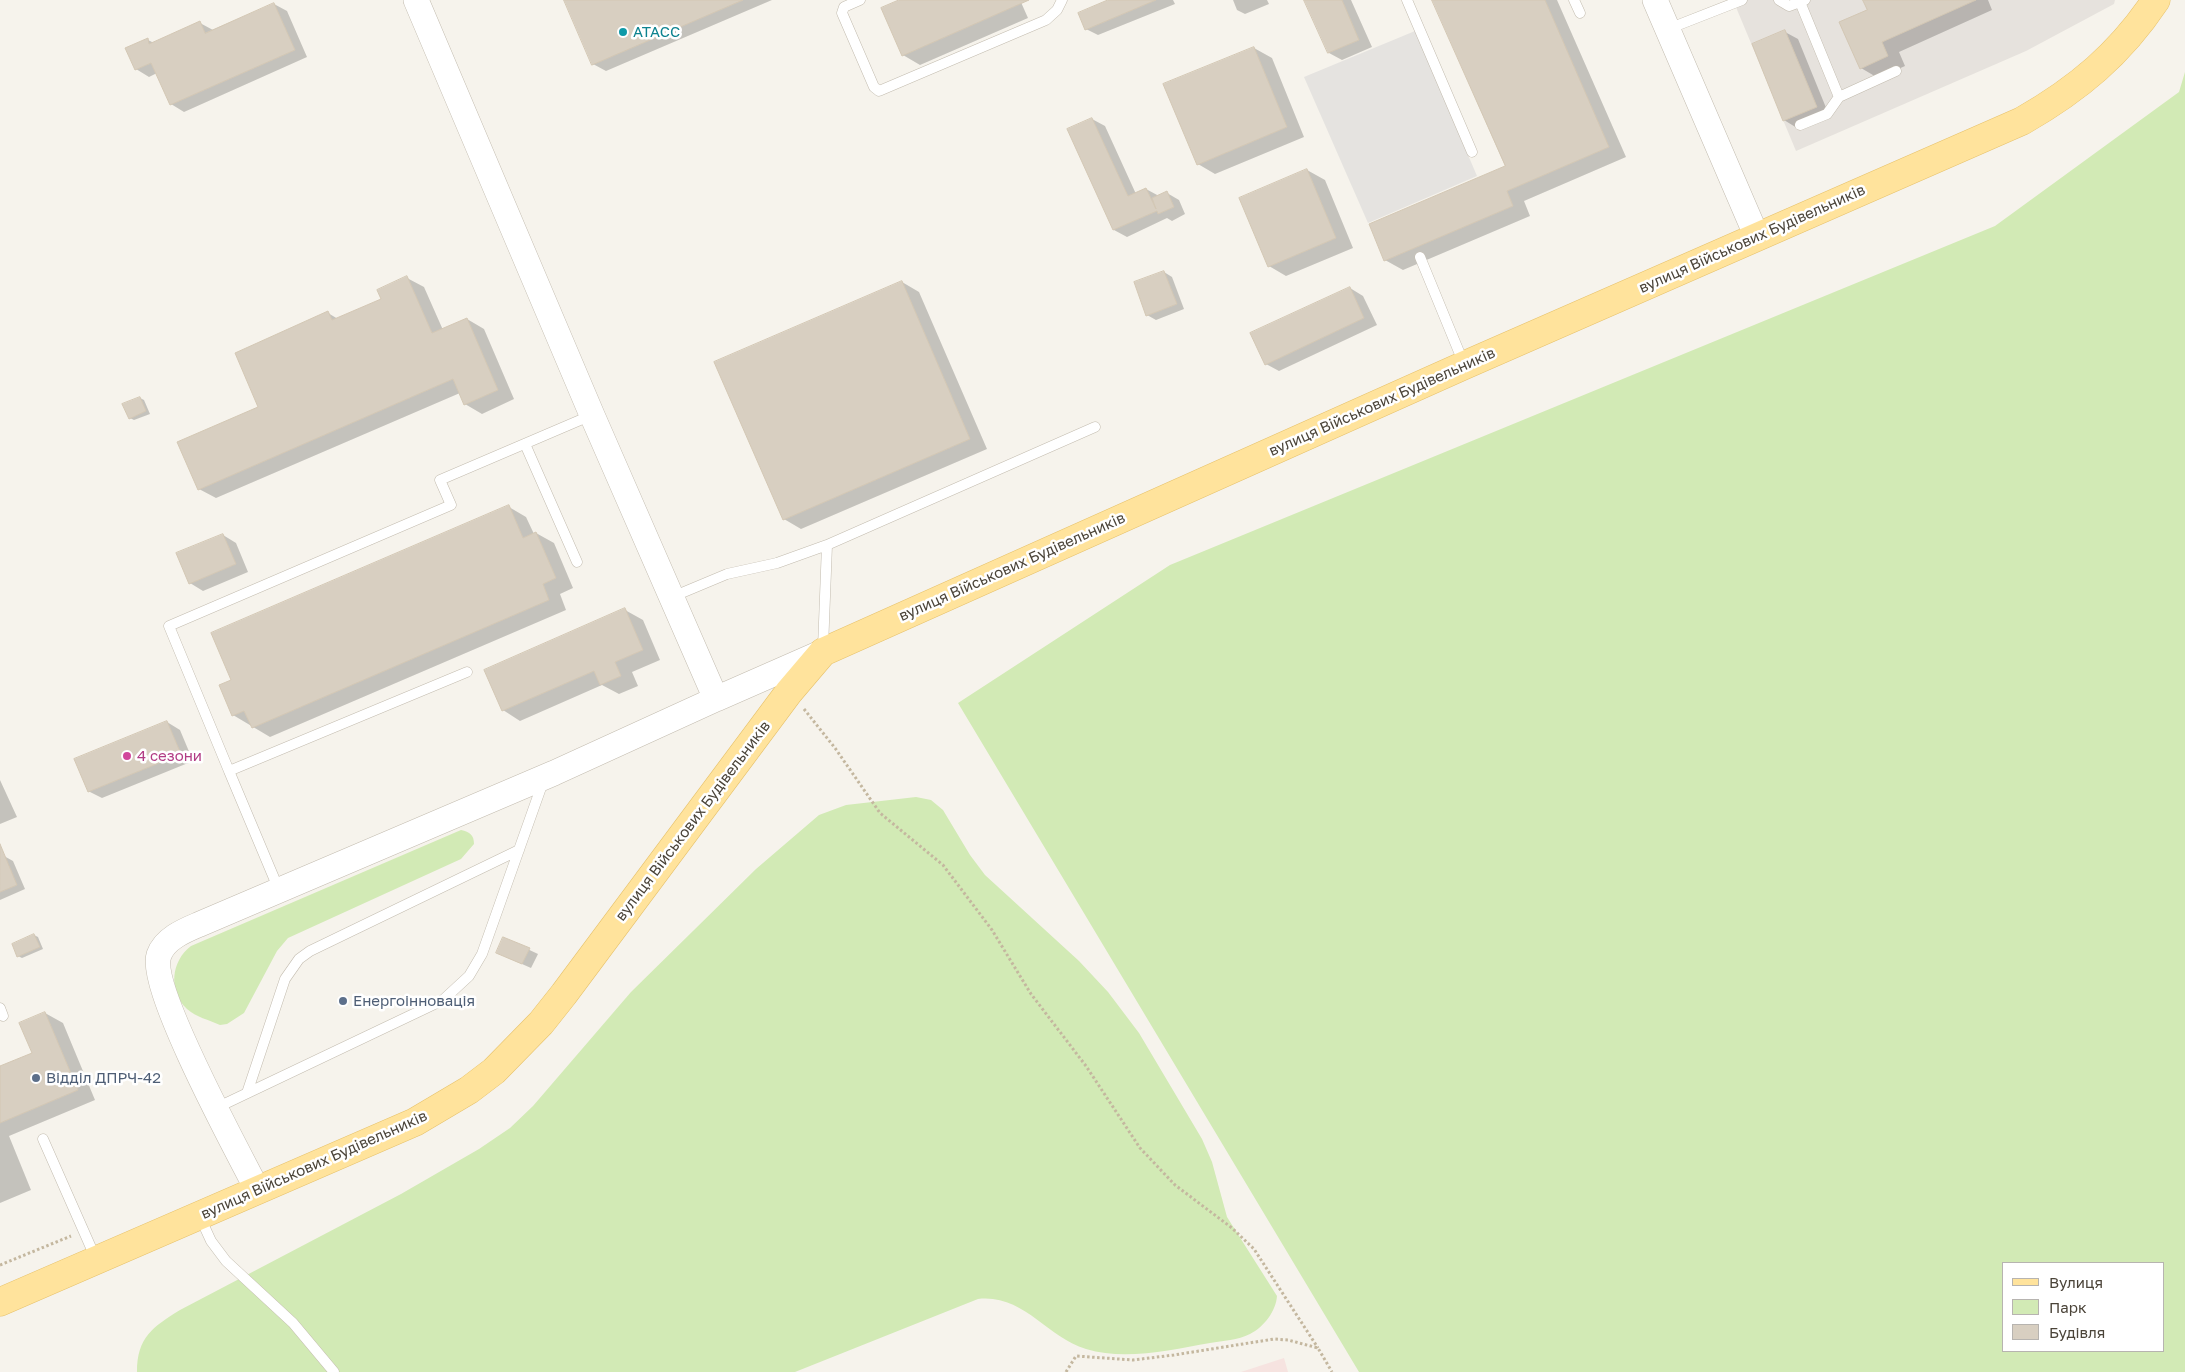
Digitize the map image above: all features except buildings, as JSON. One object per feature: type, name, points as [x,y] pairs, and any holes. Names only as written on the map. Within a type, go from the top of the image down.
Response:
[{"type":"main road","name":"вулиця Військових Будівельників","points":[[0,1302],[415,1122],[469,1090],[494,1071],[541,1023],[564,994],[789,692],[823,652],[1465,365],[1996,134],[2065,95],[2099,68],[2131,34],[2156,0]]},
{"type":"street","points":[[416,0],[592,415],[716,699]]},
{"type":"street","points":[[1655,0],[1757,237]]},
{"type":"street","points":[[258,1191],[216,1108],[162,990],[158,957],[168,942],[186,930],[545,776],[823,652]]},
{"type":"lane","points":[[860,0],[844,7],[842,13],[874,87],[879,91],[1046,20],[1057,10],[1062,0]]},
{"type":"lane","points":[[1407,0],[1472,152]]},
{"type":"lane","points":[[1574,0],[1580,13]]},
{"type":"lane","points":[[1668,30],[1742,0]]},
{"type":"lane","points":[[1779,0],[1789,6],[1803,1],[1839,97]]},
{"type":"lane","points":[[1800,125],[1828,114],[1839,97],[1896,72]]},
{"type":"lane","points":[[1420,257],[1465,365]]},
{"type":"lane","points":[[279,891],[169,626],[451,505],[440,480],[592,415]]},
{"type":"lane","points":[[671,597],[727,574],[777,563],[827,545],[1095,427]]},
{"type":"lane","points":[[525,444],[577,562]]},
{"type":"lane","points":[[823,652],[827,545]]},
{"type":"lane","points":[[229,772],[467,672]]},
{"type":"lane","points":[[216,1108],[442,1000],[469,976],[482,954],[545,776]]},
{"type":"lane","points":[[247,1093],[285,979],[299,959],[310,951],[519,850]]},
{"type":"lane","points":[[43,1139],[97,1261]]},
{"type":"lane","points":[[199,1216],[211,1241],[226,1261],[293,1323],[334,1372]]},
{"type":"path","points":[[789,692],[835,748],[880,813],[943,865],[992,930],[1031,994],[1086,1066],[1140,1148],[1175,1185],[1232,1228],[1254,1249],[1332,1372]]},
{"type":"path","points":[[0,1265],[84,1231]]},
{"type":"path","points":[[1066,1372],[1076,1356],[1132,1360],[1183,1354],[1274,1339],[1288,1340],[1318,1348]]},
{"type":"shaded area","points":[[1733,0],[2115,0],[2114,4],[2026,51],[1796,151]]},
{"type":"shaded area","points":[[1415,31],[1477,176],[1368,223],[1304,77]]},
{"type":"shaded area","points":[[1284,1358],[1288,1372],[1241,1372]]},
{"type":"green space","points":[[2185,72],[2185,1372],[1359,1372],[958,703],[1170,565],[1995,226],[2179,92]]},
{"type":"green space","points":[[916,797],[931,800],[943,810],[970,855],[985,875],[1079,961],[1108,992],[1139,1033],[1202,1139],[1212,1162],[1227,1217],[1277,1296],[1272,1313],[1255,1331],[1235,1339],[1163,1351],[1116,1354],[1086,1349],[1072,1343],[1022,1309],[1009,1303],[994,1299],[978,1299],[795,1372],[137,1372],[143,1341],[148,1334],[170,1316],[401,1194],[479,1149],[510,1128],[533,1106],[631,992],[756,869],[819,815],[846,805]]},
{"type":"green space","points":[[461,830],[471,834],[474,844],[461,859],[288,938],[277,951],[244,1013],[227,1024],[220,1025],[198,1016],[187,1009],[181,1002],[177,994],[174,976],[179,960],[191,946]]},
{"type":"place","name":"АТАСС","points":[[623,32]]},
{"type":"place","name":"4 сезони","points":[[127,756]]},
{"type":"place","name":"Енергоінновація","points":[[343,1001]]},
{"type":"place","name":"Відділ ДПРЧ-42","points":[[36,1078]]}]
